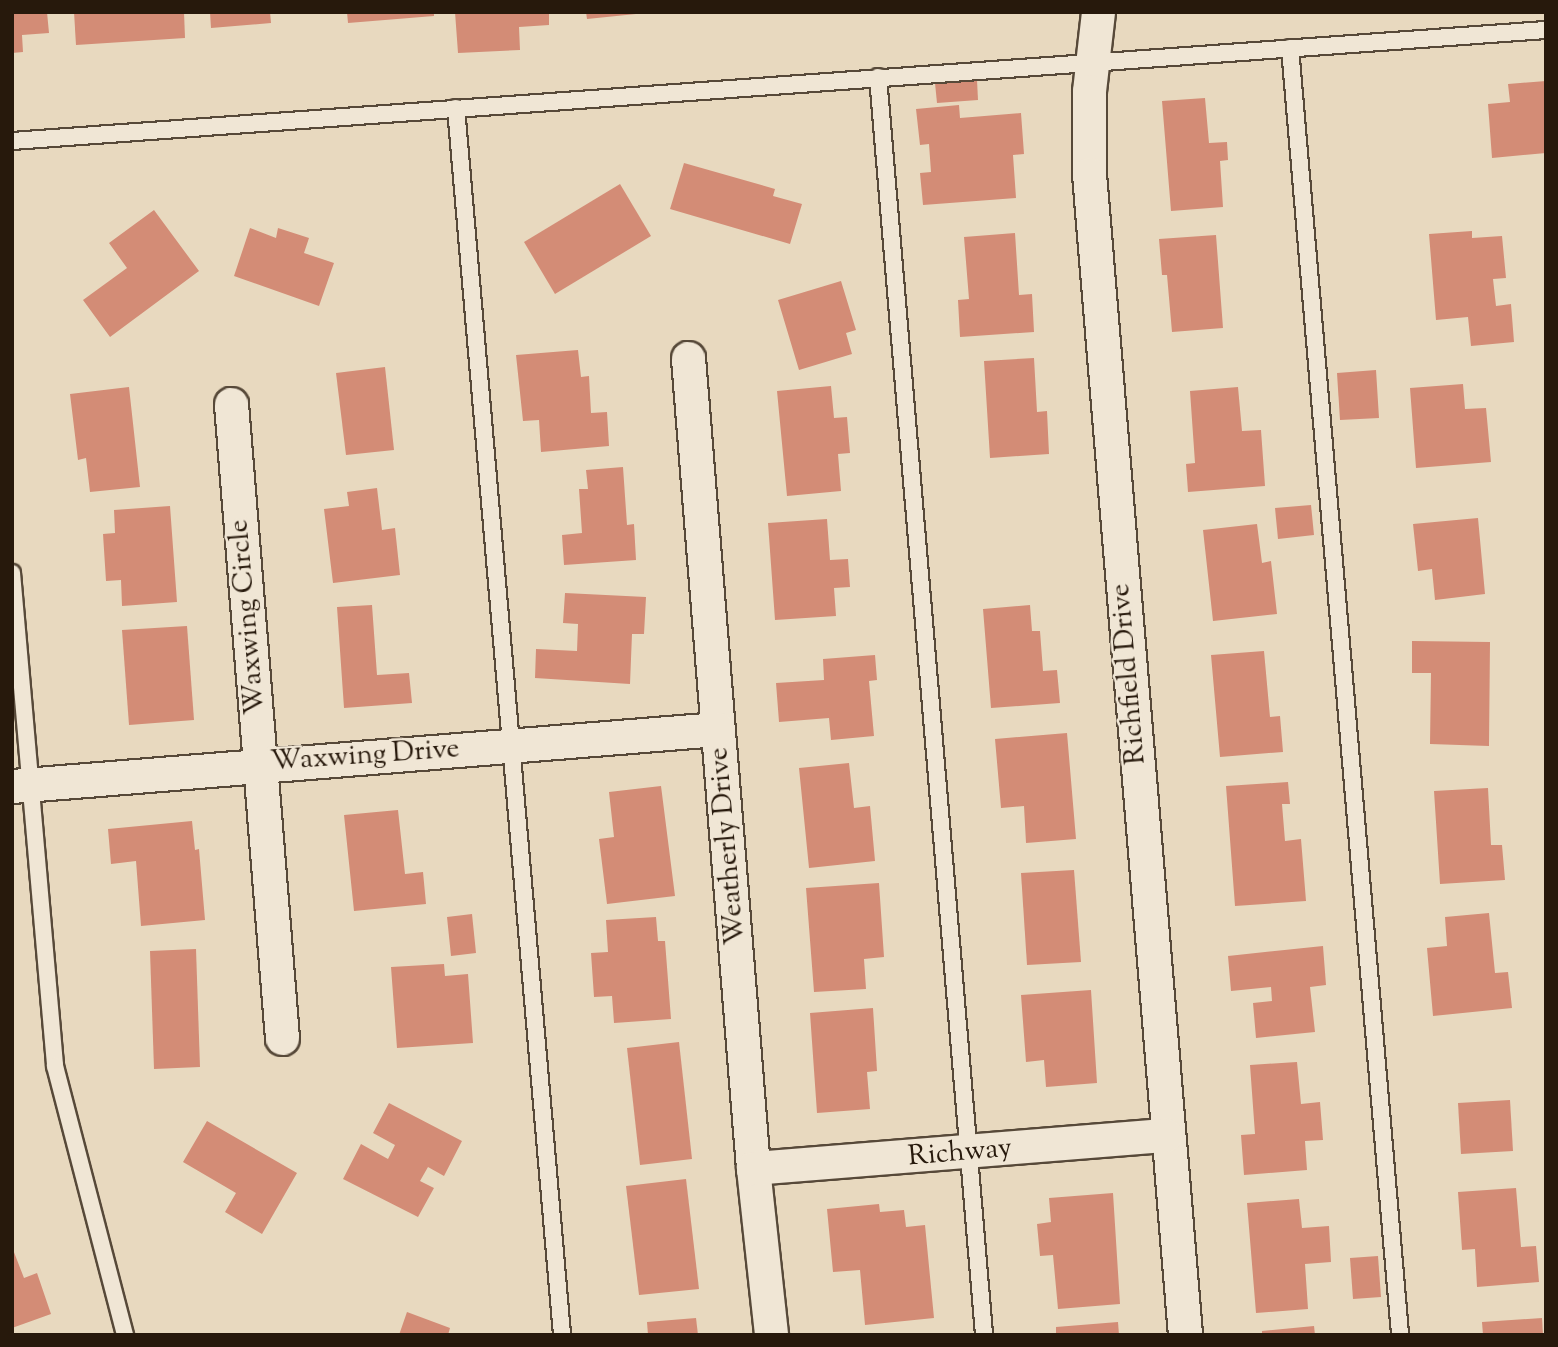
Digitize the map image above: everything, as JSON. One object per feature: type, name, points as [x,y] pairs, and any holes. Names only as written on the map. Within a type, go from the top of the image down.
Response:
[{"type":"street","name":"Richfield Drive","points":[[1098,12],[1089,91],[1089,174],[1166,1135],[1185,1335]]},
{"type":"street","name":"Weatherly Drive","points":[[688,358],[753,1168],[771,1335]]},
{"type":"street","name":"Waxwing Circle","points":[[231,404],[282,1038]]},
{"type":"street","name":"Waxwing Drive","points":[[22,785],[718,729]]},
{"type":"street","name":"Richway","points":[[753,1168],[1166,1135]]},
{"type":"lane","points":[[12,141],[1546,30]]},
{"type":"lane","points":[[1290,48],[1401,1335]]},
{"type":"lane","points":[[878,77],[984,1335]]},
{"type":"lane","points":[[456,108],[562,1335]]},
{"type":"lane","points":[[12,573],[22,785],[32,823],[55,1066],[125,1335]]},
{"type":"building","points":[[12,12],[47,12],[49,33],[22,35],[23,52],[12,53]]},
{"type":"building","points":[[74,12],[184,12],[185,38],[76,45]]},
{"type":"building","points":[[210,12],[270,12],[271,23],[211,28]]},
{"type":"building","points":[[347,12],[434,12],[434,16],[348,23]]},
{"type":"building","points":[[455,12],[549,12],[549,25],[519,27],[520,50],[458,53]]},
{"type":"building","points":[[586,12],[636,12],[636,14],[587,19]]},
{"type":"building","points":[[977,80],[978,100],[937,103],[935,83]]},
{"type":"building","points":[[1546,81],[1546,153],[1492,158],[1488,104],[1510,102],[1508,84]]},
{"type":"building","points":[[1205,98],[1209,143],[1227,142],[1228,160],[1220,161],[1223,207],[1171,211],[1162,101]]},
{"type":"building","points":[[959,105],[960,118],[1021,113],[1024,154],[1013,155],[1016,198],[923,205],[920,173],[931,172],[929,144],[920,145],[916,109]]},
{"type":"building","points":[[684,163],[775,189],[773,196],[802,204],[790,244],[670,209]]},
{"type":"building","points":[[620,184],[651,236],[555,294],[524,242]]},
{"type":"building","points":[[154,210],[199,271],[110,337],[83,300],[127,268],[109,243]]},
{"type":"building","points":[[250,228],[276,238],[278,228],[309,238],[304,253],[334,263],[319,306],[234,276]]},
{"type":"building","points":[[1472,231],[1472,238],[1502,236],[1506,278],[1493,279],[1496,306],[1511,304],[1514,342],[1471,346],[1468,317],[1436,320],[1429,234]]},
{"type":"building","points":[[1015,233],[1019,295],[1032,294],[1034,332],[960,337],[958,300],[969,299],[964,237]]},
{"type":"building","points":[[1216,235],[1223,328],[1172,332],[1167,275],[1162,275],[1159,239]]},
{"type":"building","points":[[841,281],[856,330],[846,333],[852,354],[799,370],[778,300]]},
{"type":"building","points":[[578,350],[581,377],[589,376],[591,413],[607,412],[609,446],[541,452],[539,420],[523,421],[516,355]]},
{"type":"building","points":[[1034,358],[1037,412],[1047,411],[1049,454],[990,458],[984,361]]},
{"type":"building","points":[[385,367],[394,450],[346,455],[336,373]]},
{"type":"building","points":[[1376,370],[1379,418],[1340,420],[1337,373]]},
{"type":"building","points":[[1463,384],[1465,409],[1486,408],[1491,462],[1416,468],[1410,388]]},
{"type":"building","points":[[831,386],[834,418],[847,417],[850,453],[838,454],[841,491],[787,496],[777,391]]},
{"type":"building","points":[[129,387],[140,487],[90,492],[86,458],[78,460],[70,394]]},
{"type":"building","points":[[1238,387],[1242,431],[1261,430],[1265,486],[1188,492],[1186,464],[1195,463],[1190,391]]},
{"type":"building","points":[[623,467],[627,525],[634,524],[636,560],[564,565],[562,535],[582,533],[579,489],[588,489],[586,470]]},
{"type":"building","points":[[377,488],[382,530],[395,528],[400,575],[333,583],[324,509],[349,506],[347,492]]},
{"type":"building","points":[[1311,505],[1314,535],[1278,539],[1275,508]]},
{"type":"building","points":[[170,506],[177,602],[122,606],[121,580],[106,581],[103,534],[115,533],[114,510]]},
{"type":"building","points":[[1478,518],[1485,594],[1435,600],[1432,569],[1418,571],[1413,524]]},
{"type":"building","points":[[827,519],[830,560],[848,559],[850,587],[834,588],[836,616],[775,620],[768,523]]},
{"type":"building","points":[[1257,524],[1262,563],[1271,561],[1277,614],[1213,621],[1203,530]]},
{"type":"building","points":[[565,593],[646,597],[644,634],[632,634],[630,684],[535,678],[536,649],[577,651],[578,624],[563,623]]},
{"type":"building","points":[[372,605],[377,675],[409,673],[412,703],[344,708],[337,607]]},
{"type":"building","points":[[1030,605],[1032,631],[1040,631],[1043,671],[1057,670],[1060,703],[991,708],[983,609]]},
{"type":"building","points":[[187,626],[194,720],[129,725],[122,630]]},
{"type":"building","points":[[1412,641],[1490,642],[1489,746],[1430,744],[1431,673],[1412,673]]},
{"type":"building","points":[[1264,651],[1270,717],[1280,716],[1283,752],[1220,757],[1211,655]]},
{"type":"building","points":[[875,655],[877,680],[869,681],[874,736],[831,740],[829,718],[779,722],[776,683],[824,680],[823,659]]},
{"type":"building","points":[[1067,733],[1076,839],[1026,843],[1024,806],[1001,808],[995,739]]},
{"type":"building","points":[[849,763],[854,808],[870,806],[875,861],[809,868],[799,768]]},
{"type":"building","points":[[1288,782],[1290,804],[1282,804],[1285,841],[1301,839],[1306,901],[1235,906],[1226,786]]},
{"type":"building","points":[[661,786],[675,896],[607,904],[599,839],[614,837],[609,792]]},
{"type":"building","points":[[1488,788],[1491,845],[1502,845],[1505,880],[1440,884],[1434,791]]},
{"type":"building","points":[[398,810],[405,874],[423,872],[426,904],[354,911],[344,815]]},
{"type":"building","points":[[192,821],[195,850],[199,849],[205,920],[141,926],[136,861],[111,864],[108,829]]},
{"type":"building","points":[[1074,870],[1081,962],[1027,965],[1021,873]]},
{"type":"building","points":[[879,883],[884,957],[864,959],[866,989],[814,992],[806,888]]},
{"type":"building","points":[[1489,913],[1495,973],[1508,972],[1512,1008],[1433,1016],[1427,948],[1447,946],[1445,917]]},
{"type":"building","points":[[472,914],[476,953],[451,956],[447,917]]},
{"type":"building","points":[[656,917],[658,941],[665,941],[671,1019],[614,1023],[612,996],[594,997],[591,953],[608,952],[606,920]]},
{"type":"building","points":[[1323,946],[1326,985],[1310,987],[1315,1032],[1256,1038],[1253,1003],[1272,1001],[1271,987],[1231,991],[1228,956]]},
{"type":"building","points":[[196,949],[200,1067],[154,1069],[150,951]]},
{"type":"building","points":[[444,964],[445,976],[468,974],[473,1043],[397,1048],[391,967]]},
{"type":"building","points":[[1091,990],[1097,1083],[1046,1087],[1044,1060],[1026,1062],[1021,995]]},
{"type":"building","points":[[873,1008],[877,1071],[867,1072],[870,1109],[817,1113],[810,1013]]},
{"type":"building","points":[[679,1042],[692,1159],[640,1165],[627,1048]]},
{"type":"building","points":[[1297,1062],[1301,1104],[1320,1102],[1323,1140],[1305,1141],[1307,1170],[1244,1175],[1241,1135],[1255,1134],[1250,1065]]},
{"type":"building","points":[[1510,1100],[1513,1151],[1461,1154],[1458,1103]]},
{"type":"building","points":[[389,1103],[462,1141],[444,1176],[428,1167],[420,1181],[434,1188],[418,1217],[343,1179],[361,1144],[388,1159],[395,1145],[373,1133]]},
{"type":"building","points":[[207,1121],[297,1173],[262,1234],[225,1212],[236,1193],[183,1162]]},
{"type":"building","points":[[686,1179],[699,1289],[639,1295],[626,1186]]},
{"type":"building","points":[[1516,1188],[1521,1247],[1536,1246],[1539,1282],[1477,1287],[1475,1249],[1462,1250],[1458,1192]]},
{"type":"building","points":[[1113,1193],[1120,1304],[1058,1309],[1053,1255],[1040,1256],[1037,1224],[1051,1222],[1049,1198]]},
{"type":"building","points":[[1299,1199],[1302,1228],[1329,1226],[1331,1262],[1305,1264],[1308,1309],[1256,1313],[1247,1203]]},
{"type":"building","points":[[879,1204],[880,1212],[904,1210],[906,1227],[925,1225],[934,1318],[865,1325],[860,1270],[833,1272],[827,1209]]},
{"type":"building","points":[[12,1247],[24,1278],[37,1273],[51,1314],[12,1328]]},
{"type":"building","points":[[1378,1256],[1381,1297],[1353,1299],[1350,1258]]},
{"type":"building","points":[[407,1312],[450,1328],[448,1335],[399,1335]]},
{"type":"building","points":[[696,1318],[698,1335],[648,1335],[647,1322]]},
{"type":"building","points":[[1542,1318],[1543,1335],[1483,1335],[1482,1322]]},
{"type":"building","points":[[1118,1322],[1119,1335],[1056,1335],[1056,1327]]},
{"type":"building","points":[[1314,1326],[1315,1335],[1262,1335],[1262,1331]]}]
